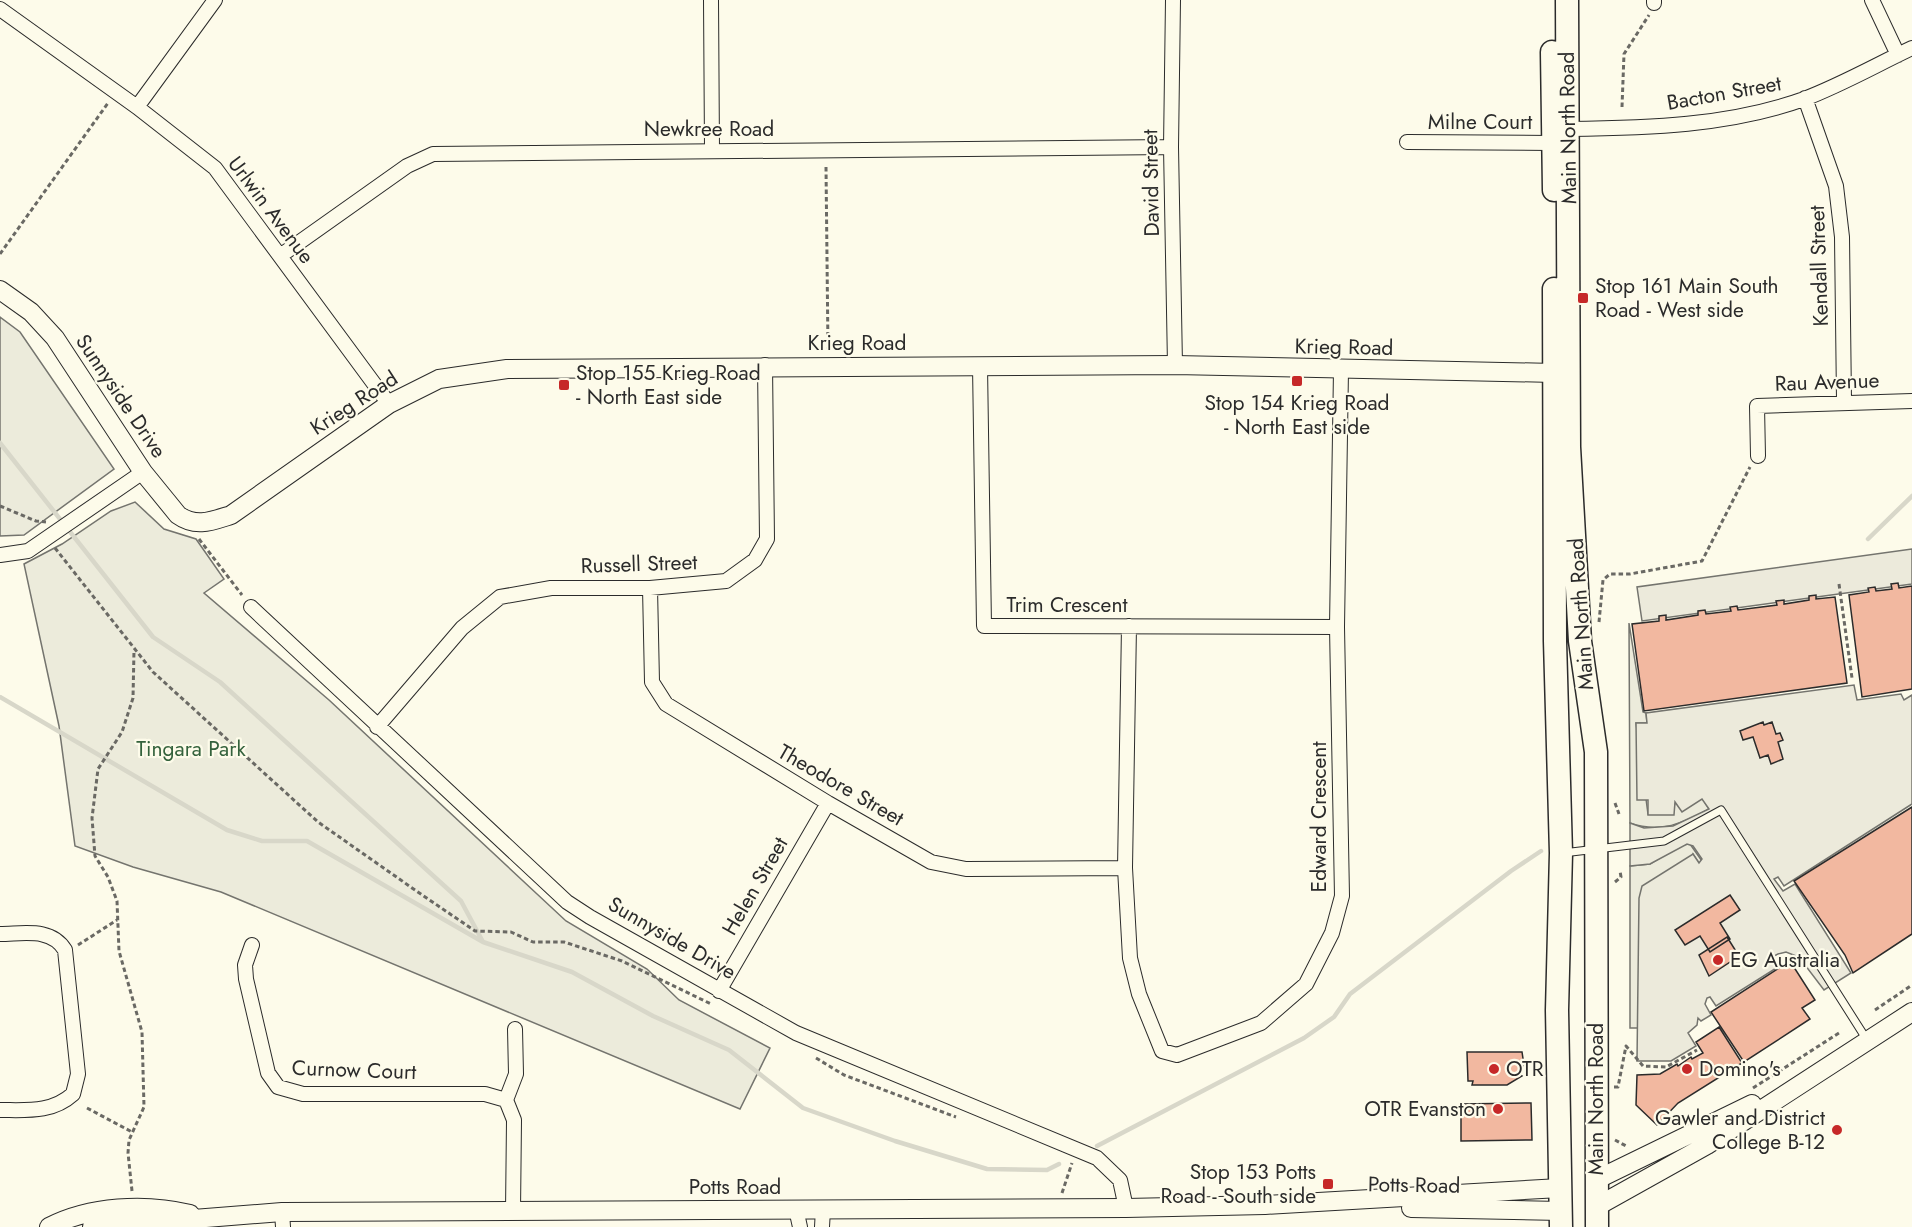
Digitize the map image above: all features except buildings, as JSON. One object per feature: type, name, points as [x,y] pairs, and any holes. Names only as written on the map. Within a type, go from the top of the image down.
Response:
[{"type":"main road","name":"Main North Road","points":[[1552,0],[1570,342],[1569,447],[1580,641],[1596,752],[1597,1217]]},
{"type":"main road","name":"Main North Road","points":[[1561,1209],[1557,1010],[1561,853],[1555,640],[1554,373],[1566,0]]},
{"type":"main road","points":[[1570,342],[1554,373],[1570,397]]},
{"type":"main road","points":[[1561,1209],[1596,1180]]},
{"type":"main road","points":[[1561,1209],[1597,1217]]},
{"type":"street","points":[[137,107],[215,0]]},
{"type":"street","points":[[711,0],[712,149]]},
{"type":"street","name":"David Street","points":[[1173,0],[1171,147],[1175,365]]},
{"type":"street","points":[[1872,0],[1898,55]]},
{"type":"street","name":"Urlwin Avenue","points":[[0,9],[137,107],[215,168],[389,404]]},
{"type":"street","name":"Bacton Street","points":[[1560,136],[1719,120],[1762,112],[1805,98],[1912,48]]},
{"type":"street","name":"Kendall Street","points":[[1805,98],[1836,186],[1842,237],[1844,401]]},
{"type":"street","name":"Milne Court","points":[[1407,142],[1560,136]]},
{"type":"street","name":"Newkree Road","points":[[280,256],[407,166],[433,154],[712,149],[1171,147]]},
{"type":"street","name":"Sunnyside Drive","points":[[0,290],[31,312],[55,338],[143,472],[178,515],[185,520]]},
{"type":"street","name":"Krieg Road","points":[[185,520],[204,524],[231,515],[389,404],[439,379],[507,369],[765,365],[1175,365],[1554,373]]},
{"type":"street","name":"Russell Street","points":[[377,726],[462,628],[500,597],[551,588],[650,588],[726,581],[755,560],[767,539],[765,365]]},
{"type":"street","name":"Trim Crescent","points":[[980,366],[984,626],[1337,627]]},
{"type":"street","name":"Edward Crescent","points":[[1129,626],[1125,868],[1130,958],[1139,994],[1162,1051],[1177,1055],[1261,1023],[1306,984],[1332,933],[1342,896],[1337,627],[1341,370]]},
{"type":"street","name":"Rau Avenue","points":[[1758,456],[1757,406],[1844,401],[1912,401]]},
{"type":"street","points":[[0,555],[28,551],[55,529],[143,472]]},
{"type":"street","name":"Theodore Street","points":[[650,588],[652,682],[666,704],[828,803],[942,866],[966,869],[1125,868]]},
{"type":"street","name":"Sunnyside Drive","points":[[252,607],[567,902],[796,1033],[1096,1158],[1120,1180],[1126,1208]]},
{"type":"street","name":"Helen Street","points":[[719,991],[828,803]]},
{"type":"street","points":[[0,934],[48,934],[65,950],[78,1074],[77,1088],[69,1098],[46,1109],[0,1110]]},
{"type":"street","name":"Curnow Court","points":[[252,945],[245,965],[246,979],[268,1073],[278,1087],[303,1094],[484,1094],[506,1100]]},
{"type":"street","points":[[1597,1217],[1912,1012]]},
{"type":"street","points":[[513,1211],[514,1120],[506,1100],[516,1074],[515,1029]]},
{"type":"street","points":[[1596,1180],[1824,1069]]},
{"type":"street","name":"Potts Road","points":[[92,1227],[204,1217],[282,1219],[513,1211],[823,1218],[1071,1208],[1265,1205],[1561,1209]]},
{"type":"street","name":"Potts Road","points":[[49,1227],[83,1213],[115,1210],[165,1208],[204,1217]]},
{"type":"lane","points":[[1561,853],[1598,851],[1664,841],[1721,810],[1867,1041]]},
{"type":"path","points":[[1622,107],[1624,54],[1641,30],[1654,1]]},
{"type":"path","points":[[0,254],[116,92]]},
{"type":"path","points":[[826,167],[828,349]]},
{"type":"path","points":[[1603,580],[1614,572],[1630,574],[1702,561],[1744,474],[1758,456]]},
{"type":"path","points":[[0,506],[55,529],[134,650],[153,672],[318,822],[475,932],[511,932],[533,942],[564,942],[591,950],[622,961],[713,1005]]},
{"type":"path","points":[[185,520],[252,607]]},
{"type":"path","points":[[1839,584],[1852,678]]},
{"type":"path","points":[[133,1196],[128,1153],[132,1132],[144,1107],[145,1067],[136,1006],[119,951],[117,901],[108,877],[95,856],[92,818],[95,782],[99,767],[122,732],[133,698],[134,650]]},
{"type":"path","points":[[65,950],[86,941],[117,920]]},
{"type":"path","points":[[1875,1010],[1912,985]]},
{"type":"path","points":[[1610,1088],[1618,1087],[1626,1046],[1643,1066],[1666,1067],[1697,1050]]},
{"type":"path","points":[[815,1057],[844,1075],[961,1118]]},
{"type":"path","points":[[87,1108],[132,1132]]},
{"type":"path","points":[[1067,1158],[1073,1162],[1066,1188],[1060,1196],[1071,1198],[1071,1208]]},
{"type":"green space","points":[[0,317],[20,332],[114,469],[24,535],[0,536]]},
{"type":"green space","name":"Tingara Park","points":[[135,502],[164,529],[196,539],[224,579],[204,593],[329,700],[566,921],[647,969],[679,1000],[770,1048],[740,1109],[221,892],[133,867],[75,846],[59,726],[24,564],[62,544],[111,511]]},
{"type":"green space","points":[[1629,623],[1643,712],[1646,713],[1647,723],[1636,723],[1648,814],[1673,814],[1675,802],[1703,799],[1709,809],[1690,819],[1662,827],[1630,823]]},
{"type":"green space","points":[[1690,844],[1702,861],[1699,863],[1693,854],[1638,1028],[1630,1028],[1630,866],[1650,864],[1681,845]]},
{"type":"shaded area","points":[[1912,549],[1912,584],[1642,621],[1637,587]]},
{"type":"shaded area","points":[[1854,685],[1857,700],[1901,694],[1904,700],[1912,695],[1912,804],[1784,886],[1778,877],[1774,879],[1783,891],[1795,884],[1851,973],[1824,990],[1799,957],[1786,952],[1778,954],[1772,957],[1778,967],[1716,1006],[1710,997],[1707,998],[1705,1004],[1711,1015],[1701,1021],[1698,1018],[1697,1025],[1688,1033],[1696,1046],[1671,1061],[1637,1061],[1639,898],[1642,886],[1693,854],[1699,863],[1702,859],[1693,846],[1687,844],[1650,864],[1630,866],[1630,823],[1644,828],[1673,826],[1709,809],[1702,799],[1682,812],[1675,802],[1674,815],[1648,815],[1648,800],[1637,800],[1636,723],[1647,723],[1646,713]]},
{"type":"waterway","points":[[0,443],[153,637],[220,682],[461,901],[483,942]]},
{"type":"waterway","points":[[1868,539],[1912,496]]},
{"type":"waterway","points":[[0,697],[227,830],[262,841],[307,841],[483,942],[572,972],[653,1016],[729,1050],[803,1108],[895,1141],[987,1169],[1047,1170],[1059,1164]]},
{"type":"waterway","points":[[1097,1146],[1304,1038],[1334,1017],[1350,994],[1511,871],[1541,851]]},
{"type":"place","name":"Stop 161 Main South Road - West side","points":[[1583,298]]},
{"type":"place","name":"Stop 154 Krieg Road - North East side","points":[[1297,381]]},
{"type":"place","name":"Stop 155 Krieg Road - North East side","points":[[564,385]]},
{"type":"place","name":"EG Australia","points":[[1718,960]]},
{"type":"place","name":"OTR","points":[[1494,1069]]},
{"type":"place","name":"Domino's","points":[[1687,1069]]},
{"type":"place","name":"OTR Evanston","points":[[1498,1109]]},
{"type":"place","name":"Gawler and District College B-12","points":[[1837,1130]]},
{"type":"place","name":"Stop 153 Potts Road - South side","points":[[1328,1184]]}]
